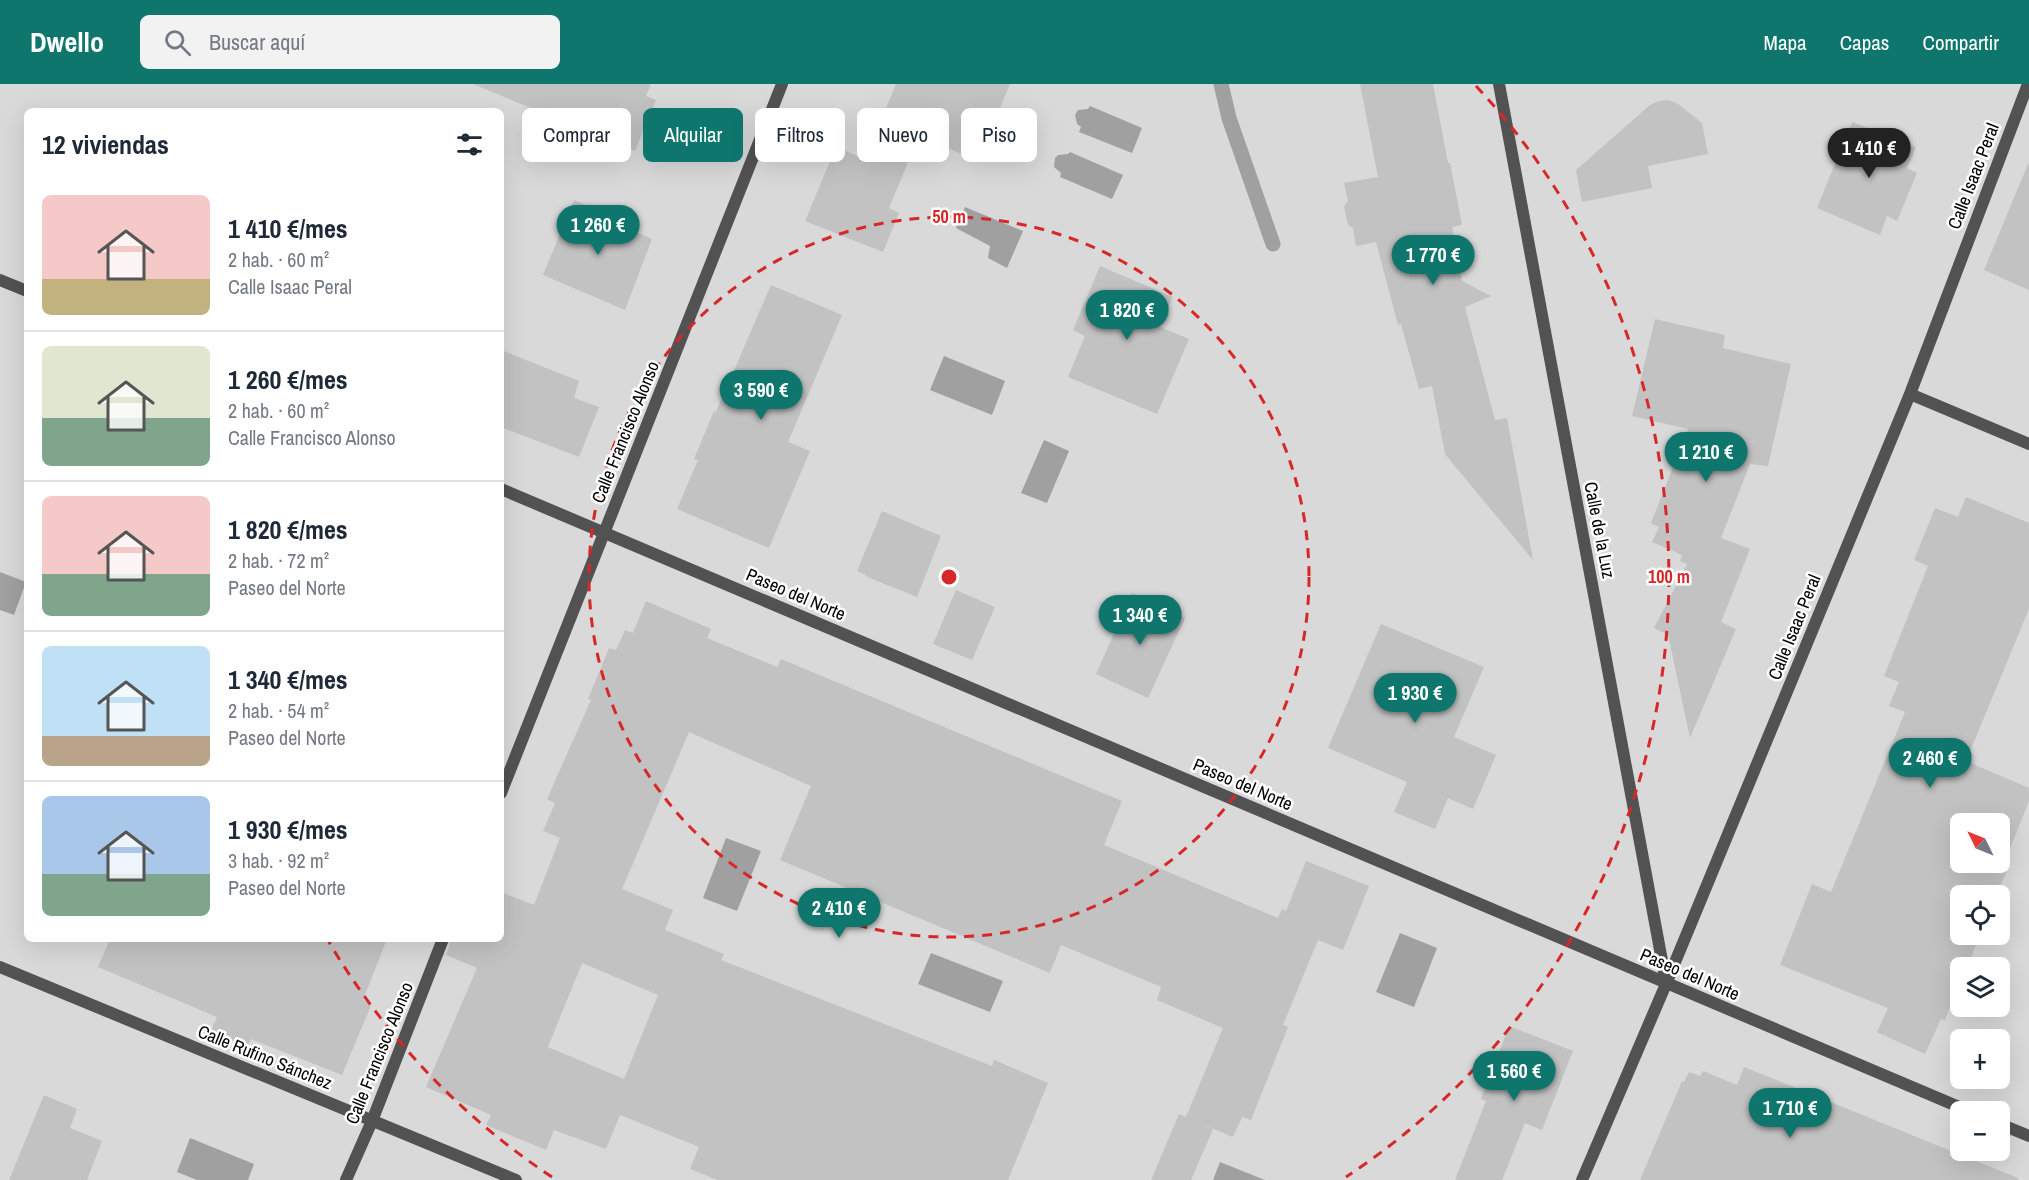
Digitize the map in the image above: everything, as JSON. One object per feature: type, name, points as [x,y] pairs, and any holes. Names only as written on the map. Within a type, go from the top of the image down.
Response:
[{"type":"street","name":"Calle Francisco Alonso","points":[[504,785],[782,84]]},
{"type":"street","name":"Calle de la Luz","points":[[1499,84],[1666,984]]},
{"type":"street","name":"Calle Isaac Peral","points":[[1582,1180],[1666,984],[1910,394],[2028,84]]},
{"type":"street","points":[[0,280],[24,290]]},
{"type":"street","points":[[1910,394],[2029,444]]},
{"type":"street","name":"Paseo del Norte","points":[[504,490],[1950,1103]]},
{"type":"street","name":"Calle Francisco Alonso","points":[[346,1180],[372,1121],[442,942]]},
{"type":"street","name":"Calle Rufino Sánchez","points":[[0,968],[516,1180]]},
{"type":"street","points":[[2010,1128],[2029,1136]]},
{"type":"shaded area","points":[[0,84],[2029,84],[2029,1180],[0,1180]]},
{"type":"shaded area","points":[[1090,106],[1142,128],[1132,153],[1079,132],[1081,127],[1077,124],[1075,115],[1078,110],[1088,109]]},
{"type":"shaded area","points":[[1070,152],[1123,175],[1112,199],[1060,177],[1061,173],[1054,167],[1055,158]]},
{"type":"shaded area","points":[[965,207],[1023,231],[1007,268],[988,258],[990,246],[956,228]]},
{"type":"shaded area","points":[[944,356],[1005,381],[992,415],[930,390]]},
{"type":"shaded area","points":[[1044,440],[1069,451],[1047,503],[1021,493]]},
{"type":"shaded area","points":[[0,572],[24,581],[24,588],[14,615],[0,610]]},
{"type":"shaded area","points":[[726,838],[761,851],[737,911],[703,898]]},
{"type":"shaded area","points":[[1400,933],[1437,948],[1414,1007],[1376,992]]},
{"type":"shaded area","points":[[931,953],[1003,981],[990,1012],[918,984]]},
{"type":"shaded area","points":[[190,1138],[254,1164],[248,1180],[197,1180],[177,1172]]},
{"type":"shaded area","points":[[1220,1162],[1265,1180],[1213,1180]]},
{"type":"building","points":[[473,84],[651,84],[646,96],[656,100],[653,108],[643,108],[643,132],[635,151],[631,149],[631,108],[531,108]]},
{"type":"building","points":[[896,84],[1010,84],[1000,108],[961,108],[961,154],[949,149],[949,108],[886,108]]},
{"type":"building","points":[[1360,84],[1433,84],[1462,225],[1452,227],[1462,281],[1491,296],[1465,307],[1495,420],[1507,418],[1533,560],[1445,454],[1432,386],[1419,389],[1401,324],[1398,325],[1376,242],[1356,246],[1353,228],[1348,225],[1344,206],[1348,201],[1344,183],[1378,177]]},
{"type":"building","points":[[1668,100],[1677,103],[1702,123],[1708,154],[1648,166],[1652,188],[1582,202],[1576,170],[1650,105]]},
{"type":"building","points":[[1852,122],[1916,147],[1907,168],[1917,173],[1897,221],[1887,216],[1880,235],[1817,208]]},
{"type":"building","points":[[845,151],[857,156],[857,162],[908,162],[889,208],[899,213],[883,252],[805,221],[830,162],[845,162]]},
{"type":"building","points":[[2029,164],[2029,290],[1984,270]]},
{"type":"building","points":[[574,200],[617,218],[615,223],[652,239],[625,310],[543,275]]},
{"type":"building","points":[[1100,266],[1173,297],[1160,327],[1189,339],[1157,414],[1068,377],[1085,336],[1073,330]]},
{"type":"building","points":[[771,285],[842,315],[788,442],[810,451],[769,548],[677,509],[698,460],[694,459],[714,411],[716,412]]},
{"type":"building","points":[[1655,319],[1725,335],[1723,348],[1791,364],[1768,466],[1750,464],[1721,538],[1750,549],[1721,622],[1736,629],[1690,738],[1668,635],[1654,628],[1687,564],[1680,561],[1682,555],[1652,542],[1659,527],[1651,523],[1688,429],[1632,416]]},
{"type":"building","points":[[504,351],[579,381],[574,398],[599,407],[579,457],[504,428]]},
{"type":"building","points":[[1966,497],[2029,523],[2029,609],[1966,761],[2029,788],[2029,801],[2010,848],[2010,813],[1950,813],[1950,873],[2006,873],[2001,885],[1950,885],[1950,945],[1976,945],[1971,957],[1950,957],[1950,1007],[1945,1020],[1941,1019],[1925,1054],[1877,1032],[1888,1008],[1780,965],[1812,884],[1831,892],[1905,712],[1889,706],[1899,682],[1884,676],[1928,566],[1914,560],[1935,508],[1958,517]]},
{"type":"building","points":[[882,511],[941,536],[917,597],[857,571]]},
{"type":"building","points":[[956,590],[995,607],[972,660],[933,644]]},
{"type":"building","points":[[1132,593],[1185,618],[1148,698],[1096,674]]},
{"type":"building","points":[[646,601],[711,629],[707,638],[777,667],[781,659],[1122,801],[1104,845],[1278,918],[1282,909],[1286,911],[1306,861],[1369,886],[1343,950],[1318,940],[1283,1025],[1288,1027],[1251,1120],[1242,1117],[1233,1137],[1200,1123],[1213,1129],[1191,1180],[1151,1180],[1179,1114],[1186,1117],[1223,1028],[1157,1000],[1161,987],[1061,945],[1050,973],[780,860],[811,786],[689,732],[622,889],[673,910],[665,930],[724,954],[721,960],[992,1066],[994,1060],[1048,1083],[1008,1180],[717,1180],[690,1169],[699,1147],[620,1115],[606,1149],[554,1130],[546,1150],[486,1125],[491,1115],[426,1087],[477,968],[446,955],[450,942],[504,942],[504,893],[534,905],[560,838],[543,831],[555,803],[547,799],[591,700],[588,699],[609,648],[616,650],[625,630],[633,633]],"holes":[[[582,963],[658,995],[624,1079],[548,1047]]]},
{"type":"building","points":[[1381,624],[1484,667],[1454,737],[1496,755],[1473,809],[1448,798],[1435,829],[1394,812],[1407,782],[1328,748]]},
{"type":"building","points":[[109,942],[386,942],[363,1000],[372,1003],[342,1075],[251,1039],[248,1046],[211,1031],[217,1017],[98,967]]},
{"type":"building","points":[[1509,1026],[1573,1051],[1542,1130],[1525,1123],[1502,1180],[1455,1180],[1486,1101],[1481,1099]]},
{"type":"building","points":[[1744,1067],[1950,1150],[1950,1161],[1976,1161],[2018,1178],[2018,1180],[1640,1180],[1682,1081],[1684,1082],[1689,1072],[1700,1076],[1703,1071],[1737,1085]]},
{"type":"building","points":[[44,1095],[77,1109],[70,1128],[102,1141],[87,1180],[9,1180]]},
{"type":"waterway","points":[[1221,84],[1229,118],[1273,244]]}]
